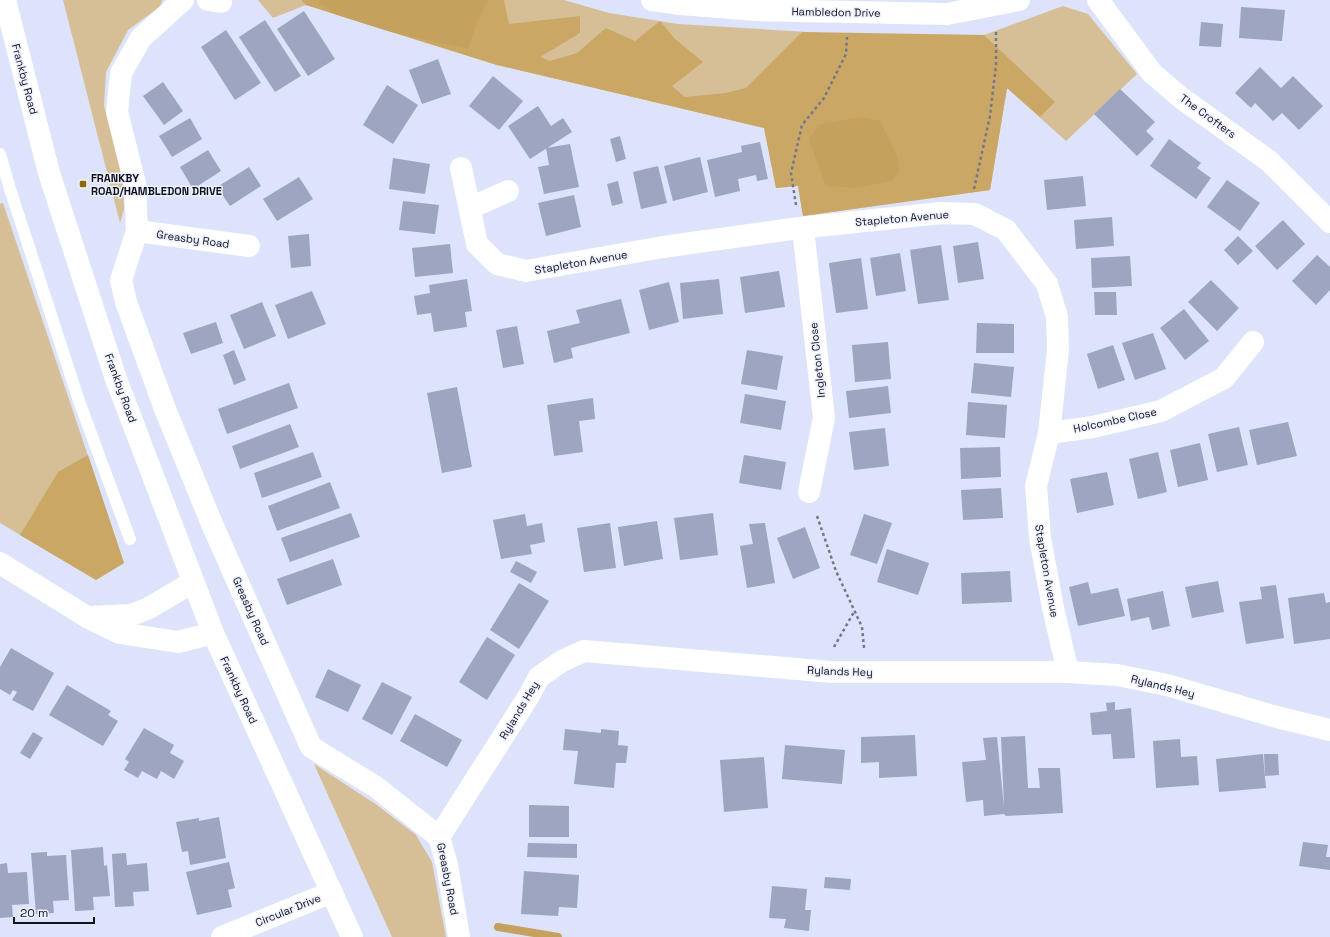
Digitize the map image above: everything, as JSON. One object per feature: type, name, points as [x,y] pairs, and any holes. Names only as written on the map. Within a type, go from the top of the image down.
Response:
[{"type":"street","name":"Frankby Road","points":[[5,0],[49,173],[116,379],[213,633],[332,892]]},
{"type":"street","name":"Greasby Road","points":[[183,0],[141,38],[121,73],[117,112],[135,184],[137,231],[121,280],[126,302],[165,409],[212,524],[311,746],[376,787],[439,836],[447,865],[459,937]]},
{"type":"street","name":"Hambledon Drive","points":[[652,0],[681,4],[756,5],[848,12],[947,14],[1019,0]]},
{"type":"street","name":"The Crofters","points":[[1098,0],[1152,73],[1180,97],[1269,161],[1330,222]]},
{"type":"street","name":"Stapleton Avenue","points":[[461,168],[477,244],[497,264],[526,271],[663,247],[801,228],[941,213],[975,214],[1006,230],[1047,284],[1057,317],[1058,343],[1049,433],[1036,486],[1040,538],[1053,608],[1068,672]]},
{"type":"street","points":[[470,208],[508,191]]},
{"type":"street","name":"Ingleton Close","points":[[801,228],[824,418],[809,492]]},
{"type":"street","name":"Greasby Road","points":[[137,231],[249,246]]},
{"type":"street","name":"Holcombe Close","points":[[1049,433],[1093,427],[1161,410],[1224,378],[1254,342]]},
{"type":"street","points":[[0,563],[87,617],[120,633],[178,642],[213,633]]},
{"type":"street","points":[[87,617],[130,615],[149,608],[193,582]]},
{"type":"street","name":"Rylands Hey","points":[[439,836],[527,699],[539,677],[562,661],[584,651],[820,671],[1068,672],[1117,675],[1160,684],[1273,716],[1330,730]]},
{"type":"street","points":[[332,892],[352,937]]},
{"type":"street","name":"Circular Drive","points":[[222,937],[332,892]]},
{"type":"lane","points":[[0,154],[79,401],[130,539]]},
{"type":"path","points":[[968,214],[990,116],[996,65],[995,5]]},
{"type":"path","points":[[801,228],[791,173],[802,125],[824,98],[846,54],[848,12]]},
{"type":"path","points":[[809,492],[836,571],[862,627],[866,672]]},
{"type":"path","points":[[820,671],[855,611]]},
{"type":"shaded area","points":[[63,0],[162,0],[161,6],[128,30],[106,72],[104,106],[122,167],[124,209],[120,223]]},
{"type":"shaded area","points":[[258,0],[320,0],[337,15],[306,5],[273,18]]},
{"type":"shaded area","points":[[301,0],[504,0],[509,24],[580,16],[580,33],[540,57],[550,61],[577,53],[606,28],[635,41],[660,21],[675,39],[703,62],[672,86],[685,97],[726,93],[746,88],[802,32],[984,35],[1055,102],[1040,117],[1007,88],[990,190],[803,216],[798,186],[776,188],[764,128],[497,65],[306,5]]},
{"type":"shaded area","points":[[320,0],[488,1],[478,20],[468,49],[391,32],[337,15],[318,3]]},
{"type":"shaded area","points":[[487,0],[564,0],[609,13],[678,24],[839,34],[984,35],[1063,6],[1088,14],[1137,74],[1066,141],[1007,88],[990,190],[803,216],[798,186],[776,188],[764,128],[497,65],[391,32],[419,37]]},
{"type":"shaded area","points":[[858,117],[880,121],[897,156],[900,171],[891,181],[856,188],[826,186],[809,140],[818,125]]},
{"type":"shaded area","points":[[3,203],[124,563],[96,580],[0,523],[0,204]]},
{"type":"shaded area","points":[[88,455],[124,563],[96,580],[20,535],[58,472]]},
{"type":"shaded area","points":[[314,764],[377,805],[416,835],[432,862],[446,937],[392,937]]},
{"type":"building","points":[[1241,7],[1285,10],[1282,41],[1239,38]]},
{"type":"building","points":[[304,11],[335,59],[308,76],[277,29]]},
{"type":"building","points":[[265,20],[301,76],[275,92],[239,37]]},
{"type":"building","points":[[1201,22],[1223,24],[1221,47],[1199,46]]},
{"type":"building","points":[[226,30],[261,83],[235,100],[201,47]]},
{"type":"building","points":[[438,59],[451,94],[422,104],[409,70]]},
{"type":"building","points":[[1260,67],[1281,88],[1293,76],[1323,106],[1299,130],[1282,113],[1273,121],[1255,103],[1251,108],[1235,93]]},
{"type":"building","points":[[493,76],[523,101],[499,130],[469,106]]},
{"type":"building","points":[[163,82],[183,111],[164,125],[143,96]]},
{"type":"building","points":[[387,85],[418,105],[393,144],[363,125]]},
{"type":"building","points":[[1120,89],[1155,122],[1146,131],[1154,139],[1137,156],[1094,114]]},
{"type":"building","points":[[538,106],[551,126],[563,118],[572,132],[530,159],[508,126]]},
{"type":"building","points":[[190,118],[202,139],[172,157],[159,136]]},
{"type":"building","points":[[620,136],[626,159],[616,162],[610,139]]},
{"type":"building","points":[[1169,139],[1201,163],[1197,168],[1211,178],[1196,199],[1150,166]]},
{"type":"building","points":[[760,142],[768,179],[757,181],[756,175],[738,179],[740,191],[715,197],[707,160],[742,152],[741,146]]},
{"type":"building","points":[[570,144],[579,187],[544,194],[538,167],[549,165],[546,148]]},
{"type":"building","points":[[208,150],[221,171],[193,189],[180,167]]},
{"type":"building","points":[[700,157],[708,192],[673,201],[664,166]]},
{"type":"building","points":[[393,158],[430,164],[425,194],[389,189]]},
{"type":"building","points":[[658,166],[667,203],[641,209],[633,172]]},
{"type":"building","points":[[249,167],[261,186],[230,206],[217,187]]},
{"type":"building","points":[[1083,176],[1086,206],[1047,210],[1044,180]]},
{"type":"building","points":[[299,177],[313,199],[277,221],[263,199]]},
{"type":"building","points":[[1227,180],[1260,203],[1240,231],[1207,207]]},
{"type":"building","points":[[618,181],[623,203],[612,206],[607,184]]},
{"type":"building","points":[[574,195],[581,227],[546,236],[538,203]]},
{"type":"building","points":[[403,201],[439,205],[435,234],[399,230]]},
{"type":"building","points":[[1112,217],[1114,246],[1076,249],[1074,220]]},
{"type":"building","points":[[1283,220],[1305,244],[1277,270],[1255,246]]},
{"type":"building","points":[[309,234],[311,266],[291,268],[288,236]]},
{"type":"building","points":[[1238,236],[1253,251],[1238,265],[1224,250]]},
{"type":"building","points":[[978,242],[984,279],[958,283],[953,246]]},
{"type":"building","points":[[450,244],[453,273],[415,277],[412,248]]},
{"type":"building","points":[[941,245],[949,300],[918,304],[910,250]]},
{"type":"building","points":[[900,253],[906,291],[876,296],[870,258]]},
{"type":"building","points":[[1317,255],[1330,267],[1330,290],[1316,305],[1292,281]]},
{"type":"building","points":[[1130,256],[1132,286],[1092,288],[1091,258]]},
{"type":"building","points":[[861,258],[868,309],[836,313],[829,263]]},
{"type":"building","points":[[779,271],[785,307],[745,313],[740,277]]},
{"type":"building","points":[[467,279],[472,311],[465,312],[467,327],[434,332],[431,313],[417,315],[414,296],[430,293],[429,285]]},
{"type":"building","points":[[719,279],[723,314],[683,319],[680,283]]},
{"type":"building","points":[[1211,280],[1239,308],[1217,331],[1188,302]]},
{"type":"building","points":[[669,282],[679,322],[649,330],[639,290]]},
{"type":"building","points":[[312,291],[326,324],[288,339],[275,305]]},
{"type":"building","points":[[1094,292],[1116,292],[1117,315],[1095,315]]},
{"type":"building","points":[[621,299],[630,333],[571,348],[573,358],[554,363],[547,331],[580,323],[576,310]]},
{"type":"building","points":[[262,302],[276,336],[244,349],[230,315]]},
{"type":"building","points":[[1184,309],[1209,341],[1185,360],[1160,328]]},
{"type":"building","points":[[216,322],[223,343],[191,354],[183,333]]},
{"type":"building","points":[[977,323],[1014,324],[1014,353],[976,353]]},
{"type":"building","points":[[517,326],[524,364],[503,368],[496,330]]},
{"type":"building","points":[[1153,333],[1166,369],[1135,380],[1122,343]]},
{"type":"building","points":[[888,342],[891,379],[855,382],[852,345]]},
{"type":"building","points":[[1113,345],[1125,380],[1098,389],[1087,354]]},
{"type":"building","points":[[234,350],[246,380],[234,385],[223,355]]},
{"type":"building","points":[[747,350],[783,356],[777,390],[741,384]]},
{"type":"building","points":[[974,363],[1014,367],[1011,397],[971,393]]},
{"type":"building","points":[[289,383],[298,408],[227,434],[218,409]]},
{"type":"building","points":[[888,386],[891,413],[849,418],[846,391]]},
{"type":"building","points":[[457,387],[472,467],[442,473],[427,393]]},
{"type":"building","points":[[745,394],[786,401],[781,430],[740,423]]},
{"type":"building","points":[[593,398],[595,419],[579,421],[583,452],[554,456],[547,405]]},
{"type":"building","points":[[968,402],[1007,405],[1005,438],[966,435]]},
{"type":"building","points":[[1288,422],[1297,456],[1257,465],[1249,430]]},
{"type":"building","points":[[290,424],[299,447],[240,469],[232,446]]},
{"type":"building","points":[[1239,427],[1248,465],[1217,472],[1208,434]]},
{"type":"building","points":[[885,428],[889,466],[854,470],[849,432]]},
{"type":"building","points":[[1200,443],[1208,480],[1178,487],[1170,450]]},
{"type":"building","points":[[1000,447],[1001,477],[961,479],[960,448]]},
{"type":"building","points":[[313,452],[322,477],[262,498],[254,473]]},
{"type":"building","points":[[1158,452],[1167,492],[1138,499],[1129,459]]},
{"type":"building","points":[[744,455],[786,462],[781,490],[739,483]]},
{"type":"building","points":[[1107,472],[1114,505],[1077,513],[1070,479]]},
{"type":"building","points":[[330,482],[340,508],[277,531],[268,506]]},
{"type":"building","points":[[1001,488],[1003,518],[963,520],[961,490]]},
{"type":"building","points":[[351,513],[360,537],[290,562],[281,538]]},
{"type":"building","points":[[713,513],[718,555],[680,560],[674,518]]},
{"type":"building","points":[[525,514],[527,526],[542,523],[545,542],[530,545],[532,554],[501,559],[493,520]]},
{"type":"building","points":[[864,514],[892,523],[877,564],[850,555]]},
{"type":"building","points":[[657,521],[663,559],[624,566],[618,527]]},
{"type":"building","points":[[610,523],[616,568],[584,572],[577,528]]},
{"type":"building","points":[[765,523],[775,583],[747,588],[740,546],[753,544],[749,524]]},
{"type":"building","points":[[805,527],[820,568],[793,579],[777,538]]},
{"type":"building","points":[[887,549],[929,563],[918,595],[877,582]]},
{"type":"building","points":[[333,559],[342,585],[287,605],[277,579]]},
{"type":"building","points":[[516,561],[537,572],[531,583],[510,572]]},
{"type":"building","points":[[1010,571],[1012,602],[962,604],[961,573]]},
{"type":"building","points":[[1218,581],[1224,612],[1192,618],[1185,587]]},
{"type":"building","points":[[1088,582],[1091,594],[1118,588],[1125,616],[1078,626],[1069,587]]},
{"type":"building","points":[[519,583],[549,601],[519,649],[490,630]]},
{"type":"building","points":[[1276,585],[1284,638],[1246,644],[1239,602],[1262,599],[1260,587]]},
{"type":"building","points":[[1163,591],[1170,626],[1152,630],[1149,617],[1131,621],[1127,599]]},
{"type":"building","points":[[1324,593],[1326,603],[1330,602],[1330,639],[1294,644],[1288,598]]},
{"type":"building","points":[[487,637],[515,655],[487,700],[459,682]]},
{"type":"building","points":[[11,648],[54,673],[33,711],[12,700],[17,692],[13,690],[10,695],[0,689],[0,667]]},
{"type":"building","points":[[328,669],[361,685],[348,712],[315,697]]},
{"type":"building","points":[[382,682],[412,697],[392,735],[362,719]]},
{"type":"building","points":[[67,685],[111,711],[108,715],[118,721],[103,746],[49,715]]},
{"type":"building","points":[[1115,702],[1115,710],[1131,708],[1135,758],[1113,759],[1111,734],[1092,735],[1090,713],[1107,711],[1106,703]]},
{"type":"building","points":[[415,714],[462,740],[447,767],[400,741]]},
{"type":"building","points":[[144,728],[174,745],[170,753],[184,761],[174,779],[161,771],[157,779],[142,771],[138,778],[124,770],[129,762],[125,759]]},
{"type":"building","points":[[565,729],[601,733],[601,729],[619,731],[618,745],[628,746],[626,763],[616,763],[614,788],[574,784],[578,751],[563,750]]},
{"type":"building","points":[[33,732],[43,738],[30,759],[20,753]]},
{"type":"building","points":[[915,735],[917,776],[879,778],[879,762],[861,763],[861,737]]},
{"type":"building","points":[[1025,736],[1028,788],[1040,788],[1038,768],[1060,768],[1063,813],[1006,816],[1004,814],[984,816],[983,800],[966,802],[962,762],[986,760],[983,738],[997,737],[1004,807],[1001,737]]},
{"type":"building","points":[[1180,739],[1181,757],[1197,756],[1199,785],[1156,788],[1153,741]]},
{"type":"building","points":[[785,745],[845,750],[842,784],[782,779]]},
{"type":"building","points":[[1263,754],[1266,788],[1219,792],[1216,759]]},
{"type":"building","points":[[1264,754],[1278,754],[1279,775],[1265,776]]},
{"type":"building","points":[[764,757],[768,808],[724,812],[720,760]]},
{"type":"building","points":[[529,805],[569,806],[569,837],[529,837]]},
{"type":"building","points":[[219,817],[226,858],[190,865],[188,851],[182,852],[176,822],[199,818],[199,821]]},
{"type":"building","points":[[1303,842],[1328,845],[1326,857],[1330,857],[1330,870],[1299,866]]},
{"type":"building","points":[[528,843],[577,844],[577,858],[527,857]]},
{"type":"building","points":[[103,847],[104,866],[107,865],[110,896],[93,897],[94,910],[75,911],[71,850]]},
{"type":"building","points":[[47,852],[47,856],[66,855],[69,900],[53,901],[54,913],[36,914],[31,853]]},
{"type":"building","points":[[126,853],[127,865],[147,863],[149,891],[133,892],[134,906],[115,907],[112,854]]},
{"type":"building","points":[[229,862],[235,888],[228,890],[232,907],[197,915],[186,872]]},
{"type":"building","points":[[7,863],[8,873],[27,872],[29,904],[12,905],[13,917],[0,918],[0,864]]},
{"type":"building","points":[[524,871],[579,875],[577,908],[559,907],[558,916],[521,914]]},
{"type":"building","points":[[825,877],[851,879],[850,890],[824,888]]},
{"type":"building","points":[[772,886],[807,889],[805,910],[811,910],[809,931],[784,928],[786,919],[769,918]]},
{"type":"waterway","points":[[498,927],[558,937]]},
{"type":"place","name":"FRANKBY ROAD/HAMBLEDON DRIVE","points":[[83,184]]}]
